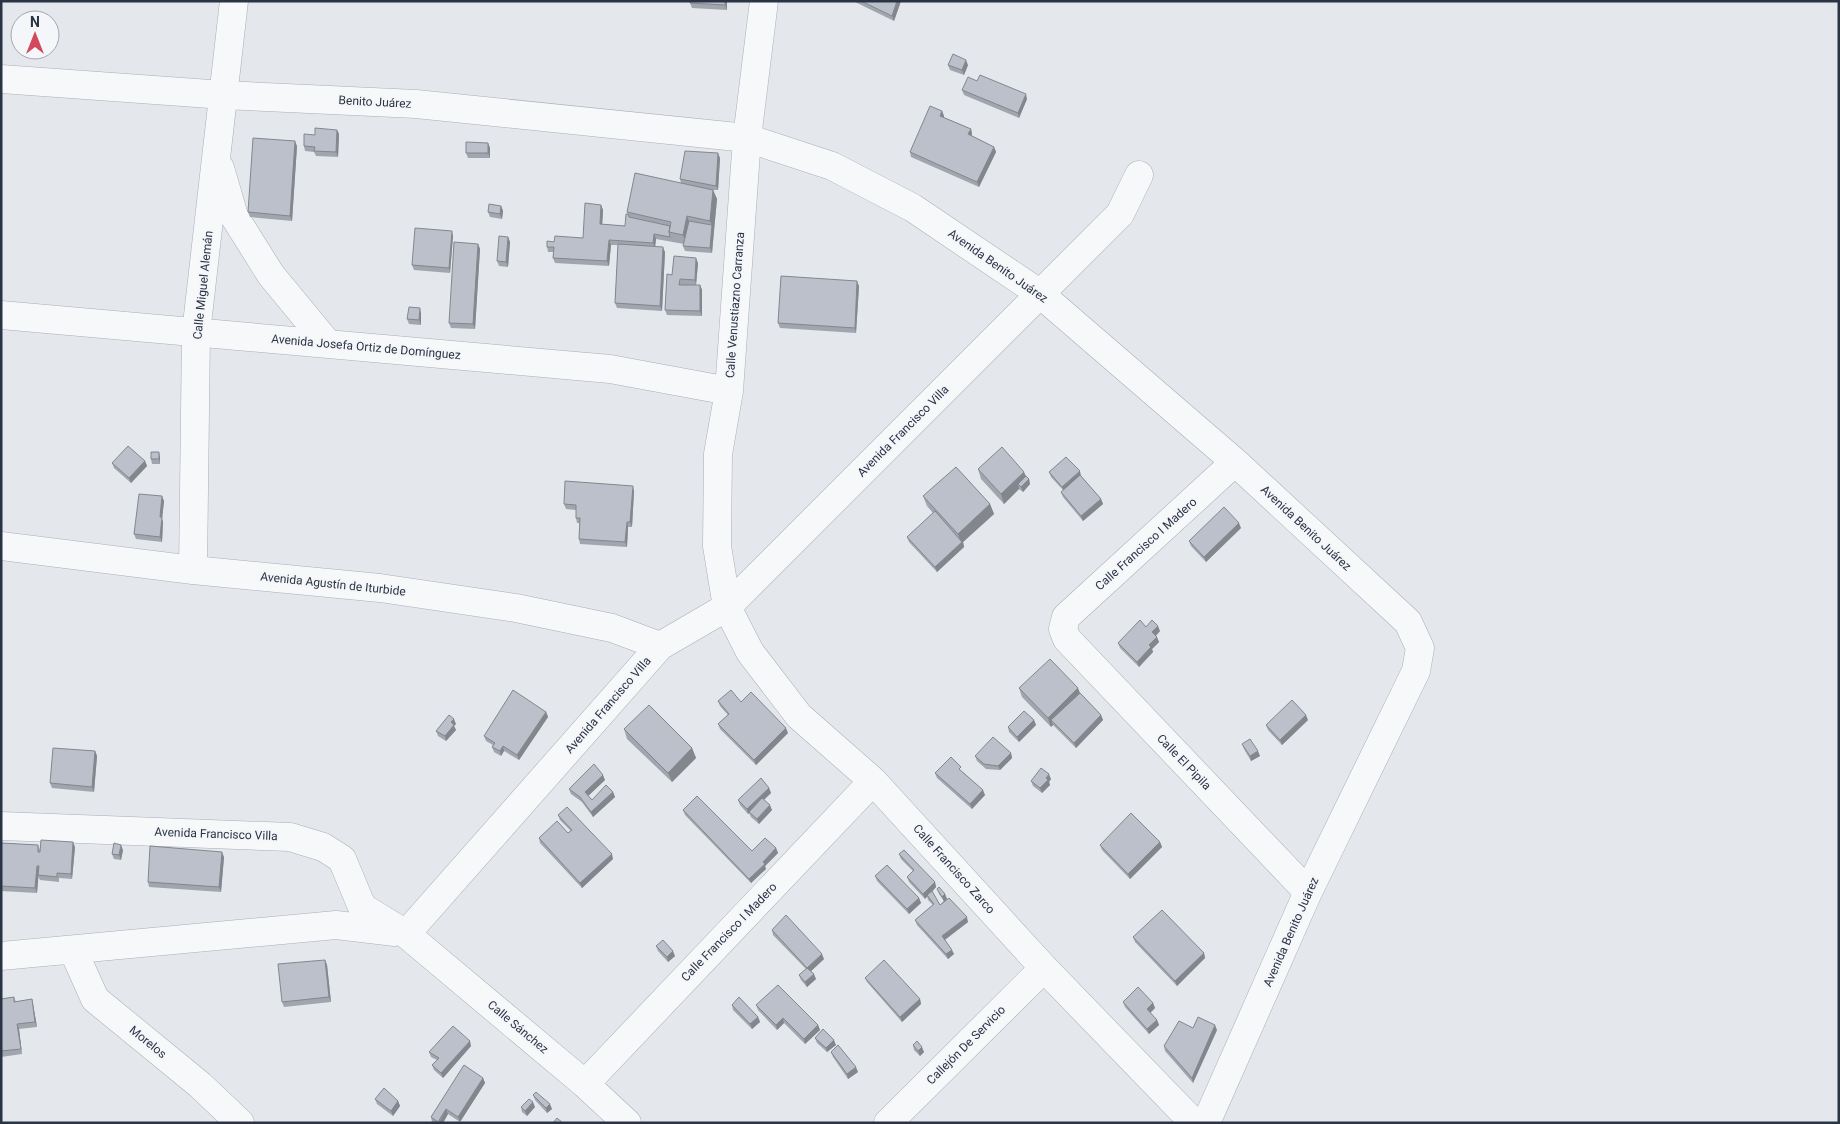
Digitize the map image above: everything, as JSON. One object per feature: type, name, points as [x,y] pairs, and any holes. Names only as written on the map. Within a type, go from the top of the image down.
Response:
[{"type":"street","name":"Calle Miguel Alemán","points":[[193,570],[196,332],[234,1]]},
{"type":"street","name":"Calle Venustiazno Carranza","points":[[727,607],[717,546],[718,454],[729,391],[747,138],[764,1]]},
{"type":"street","name":"Benito Juárez","points":[[1,79],[224,95],[416,104],[747,138]]},
{"type":"street","name":"Avenida Benito Juárez","points":[[747,138],[832,166],[913,208],[1039,293],[1235,462],[1408,622],[1420,648],[1416,671],[1308,892],[1206,1123]]},
{"type":"street","points":[[217,157],[234,216],[271,276],[328,344]]},
{"type":"street","name":"Avenida Francisco Villa","points":[[1,826],[290,837],[323,847],[342,859],[362,907],[406,934],[660,646],[727,607],[1120,214],[1139,176]]},
{"type":"street","name":"Avenida Josefa Ortiz de Domínguez","points":[[1,315],[610,369],[729,391]]},
{"type":"street","name":"Calle Francisco I Madero","points":[[1063,629],[1066,616],[1235,462]]},
{"type":"street","name":"Avenida Agustín de Iturbide","points":[[1,546],[193,570],[380,588],[516,608],[612,628],[660,646]]},
{"type":"street","name":"Calle Francisco Zarco","points":[[727,607],[750,652],[799,716],[873,781],[1044,968],[1194,1123]]},
{"type":"street","name":"Calle El Pipila","points":[[1063,629],[1067,639],[1308,892]]},
{"type":"street","name":"Calle Francisco I Madero","points":[[585,1084],[873,781]]},
{"type":"street","points":[[1,956],[336,926],[406,934]]},
{"type":"street","name":"Calle Sánchez","points":[[406,934],[585,1084],[627,1123]]},
{"type":"street","name":"Morelos","points":[[73,950],[95,998],[200,1085],[240,1123]]},
{"type":"street","name":"Callejón De Servicio","points":[[888,1123],[1044,968]]},
{"type":"building","points":[[690,1],[725,1],[725,5],[690,3]]},
{"type":"building","points":[[861,1],[897,1],[892,16]]},
{"type":"building","points":[[953,54],[966,60],[962,70],[948,65]]},
{"type":"building","points":[[980,75],[1026,94],[1018,113],[962,90],[968,77],[977,81]]},
{"type":"building","points":[[930,106],[942,111],[940,116],[971,129],[968,134],[994,147],[977,182],[910,152]]},
{"type":"building","points":[[315,128],[337,130],[336,152],[314,151],[315,147],[304,146],[304,134],[315,135]]},
{"type":"building","points":[[253,138],[295,141],[290,216],[248,212]]},
{"type":"building","points":[[466,142],[488,143],[488,153],[466,153]]},
{"type":"building","points":[[685,151],[718,153],[716,186],[680,179]]},
{"type":"building","points":[[635,173],[713,190],[710,221],[687,216],[683,235],[669,232],[671,222],[627,212]]},
{"type":"building","points":[[585,203],[601,205],[600,224],[625,226],[626,214],[628,214],[629,217],[670,226],[670,237],[654,234],[653,243],[609,240],[607,261],[553,258],[554,247],[547,247],[547,241],[554,242],[555,236],[583,238]]},
{"type":"building","points":[[489,204],[501,206],[500,214],[488,212]]},
{"type":"building","points":[[689,221],[712,225],[710,248],[683,246]]},
{"type":"building","points":[[415,228],[452,231],[449,268],[412,265]]},
{"type":"building","points":[[499,236],[508,237],[506,262],[497,261]]},
{"type":"building","points":[[454,242],[478,244],[473,324],[449,323]]},
{"type":"building","points":[[618,244],[663,247],[660,306],[615,303]]},
{"type":"building","points":[[674,256],[696,258],[695,280],[680,279],[679,285],[700,285],[700,311],[665,310],[667,274],[672,275]]},
{"type":"building","points":[[781,276],[857,281],[855,328],[778,323]]},
{"type":"building","points":[[409,307],[420,308],[419,320],[407,319]]},
{"type":"building","points":[[128,446],[145,461],[129,478],[112,463]]},
{"type":"building","points":[[1002,447],[1024,472],[1001,494],[978,469]]},
{"type":"building","points":[[151,452],[159,452],[159,459],[151,459]]},
{"type":"building","points":[[1066,457],[1080,471],[1062,487],[1049,472]]},
{"type":"building","points":[[956,467],[990,504],[958,534],[923,496]]},
{"type":"building","points":[[1080,475],[1101,499],[1081,516],[1061,492]]},
{"type":"building","points":[[1026,476],[1029,479],[1021,487],[1018,484]]},
{"type":"building","points":[[565,481],[633,486],[630,522],[627,522],[625,542],[579,539],[580,518],[576,518],[576,505],[564,504]]},
{"type":"building","points":[[139,494],[162,496],[160,537],[134,534]]},
{"type":"building","points":[[1224,507],[1239,523],[1204,557],[1189,541]]},
{"type":"building","points":[[935,511],[962,542],[935,567],[907,537]]},
{"type":"building","points":[[1140,620],[1146,627],[1152,620],[1158,626],[1152,632],[1157,637],[1149,645],[1151,647],[1137,662],[1118,643]]},
{"type":"building","points":[[1050,659],[1078,688],[1048,718],[1019,688]]},
{"type":"building","points":[[513,690],[546,712],[517,755],[503,746],[500,751],[492,747],[495,743],[484,736]]},
{"type":"building","points":[[731,690],[741,702],[751,692],[786,728],[754,760],[718,724],[729,714],[718,701]]},
{"type":"building","points":[[1080,693],[1101,715],[1074,743],[1051,720]]},
{"type":"building","points":[[1292,700],[1306,715],[1280,740],[1266,725]]},
{"type":"building","points":[[649,705],[692,748],[668,773],[624,729]]},
{"type":"building","points":[[1024,711],[1034,720],[1017,737],[1008,727]]},
{"type":"building","points":[[449,715],[454,719],[451,722],[454,725],[445,736],[436,731]]},
{"type":"building","points":[[993,737],[1011,753],[998,766],[984,764],[975,756]]},
{"type":"building","points":[[1250,739],[1258,751],[1250,756],[1242,744]]},
{"type":"building","points":[[53,748],[95,751],[92,787],[50,783]]},
{"type":"building","points":[[951,757],[961,767],[959,769],[983,790],[970,804],[935,773]]},
{"type":"building","points":[[594,764],[603,775],[585,792],[592,800],[606,785],[613,792],[591,812],[580,797],[569,789]]},
{"type":"building","points":[[1041,768],[1049,774],[1046,778],[1048,780],[1040,788],[1031,781]]},
{"type":"building","points":[[761,778],[769,788],[747,809],[738,800]]},
{"type":"building","points":[[697,796],[752,851],[765,838],[776,848],[763,862],[765,864],[749,879],[683,810]]},
{"type":"building","points":[[762,798],[770,805],[757,819],[749,812]]},
{"type":"building","points":[[567,807],[612,854],[580,883],[539,838],[557,821],[568,833],[572,830],[558,815]]},
{"type":"building","points":[[1131,813],[1160,842],[1128,874],[1100,845]]},
{"type":"building","points":[[41,840],[73,842],[71,874],[57,873],[57,877],[38,875],[39,866],[37,866],[35,888],[1,886],[1,843],[38,845],[38,852],[40,852]]},
{"type":"building","points":[[114,843],[121,845],[119,855],[112,854]]},
{"type":"building","points":[[150,846],[222,852],[219,887],[148,882]]},
{"type":"building","points":[[904,850],[935,882],[923,894],[907,877],[914,870],[899,854]]},
{"type":"building","points":[[887,865],[919,898],[907,909],[875,876]]},
{"type":"building","points":[[939,887],[945,894],[942,897],[937,889]]},
{"type":"building","points":[[932,891],[940,905],[949,898],[967,917],[942,936],[952,950],[946,954],[915,920],[934,904],[927,895]]},
{"type":"building","points":[[1162,910],[1204,953],[1175,981],[1133,937]]},
{"type":"building","points":[[786,915],[822,954],[807,968],[772,930]]},
{"type":"building","points":[[663,940],[673,951],[667,957],[656,946]]},
{"type":"building","points":[[325,960],[329,997],[282,1002],[278,964]]},
{"type":"building","points":[[884,960],[920,999],[900,1017],[865,978]]},
{"type":"building","points":[[807,968],[814,974],[805,982],[799,975]]},
{"type":"building","points":[[778,985],[818,1025],[804,1039],[783,1018],[776,1025],[756,1005]]},
{"type":"building","points":[[1138,987],[1153,1003],[1147,1009],[1157,1020],[1147,1029],[1123,1002]]},
{"type":"building","points":[[14,997],[14,1002],[32,999],[35,1022],[17,1024],[21,1049],[1,1051],[1,999]]},
{"type":"building","points":[[739,997],[758,1017],[750,1024],[732,1005]]},
{"type":"building","points":[[1198,1017],[1215,1025],[1192,1078],[1164,1046],[1179,1021],[1193,1028]]},
{"type":"building","points":[[453,1026],[470,1041],[441,1073],[432,1065],[439,1058],[429,1052]]},
{"type":"building","points":[[823,1029],[834,1040],[826,1048],[815,1038]]},
{"type":"building","points":[[917,1041],[922,1047],[918,1051],[913,1045]]},
{"type":"building","points":[[838,1045],[856,1067],[847,1074],[831,1052]]},
{"type":"building","points":[[464,1065],[483,1078],[458,1117],[446,1109],[438,1122],[431,1117]]},
{"type":"building","points":[[384,1088],[398,1101],[391,1111],[375,1099]]},
{"type":"building","points":[[536,1092],[550,1104],[546,1108],[533,1095]]},
{"type":"building","points":[[529,1099],[533,1102],[525,1111],[521,1107]]},
{"type":"building","points":[[557,1118],[563,1123],[553,1123]]}]
